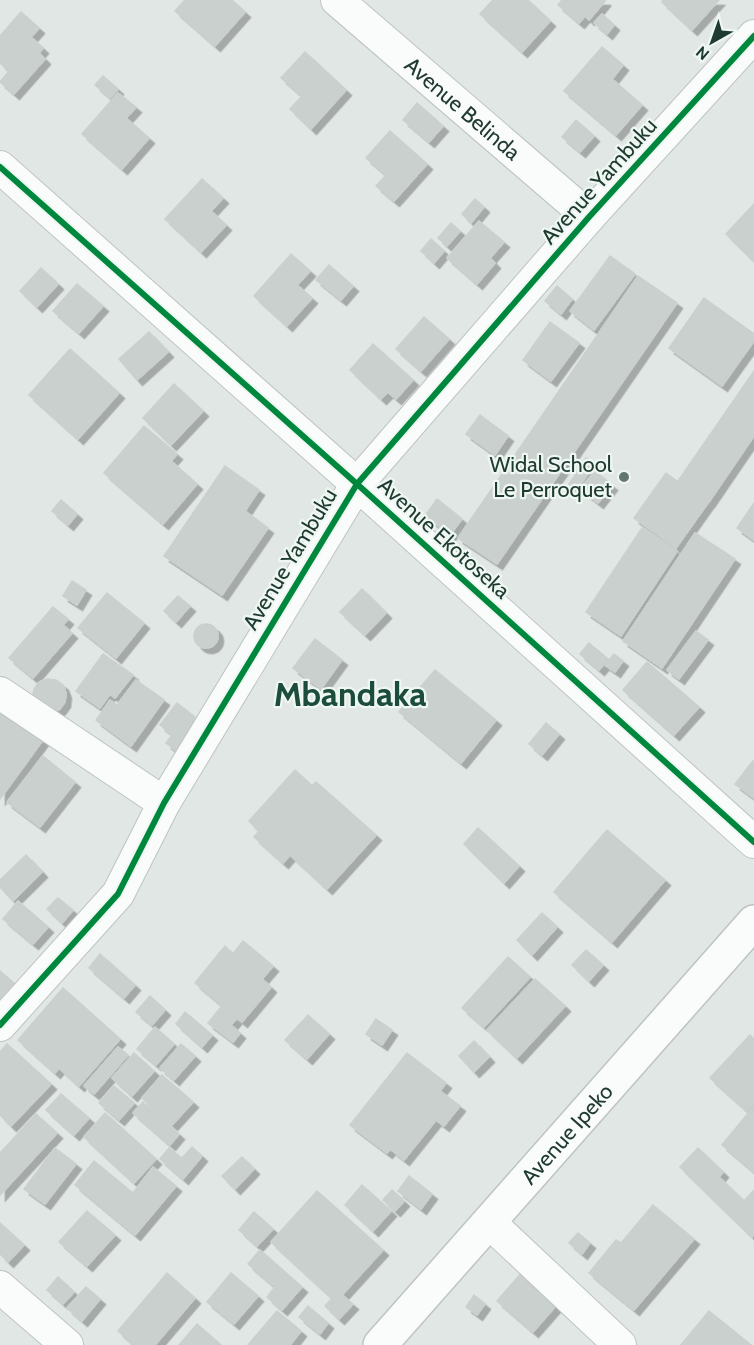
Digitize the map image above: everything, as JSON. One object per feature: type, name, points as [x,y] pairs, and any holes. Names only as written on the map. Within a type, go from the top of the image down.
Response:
[{"type":"street","name":"Avenue Belinda","points":[[337,0],[589,217]]},
{"type":"street","name":"Avenue Yambuku","points":[[0,1026],[118,894],[164,803],[357,484],[589,217],[754,36]]},
{"type":"street","name":"Avenue Ekotoseka","points":[[0,167],[357,484],[754,842]]},
{"type":"street","points":[[0,693],[164,803]]},
{"type":"street","name":"Avenue Ipeko","points":[[380,1345],[754,922]]},
{"type":"street","points":[[489,1222],[620,1345]]},
{"type":"street","points":[[0,1287],[67,1345]]},
{"type":"building","points":[[185,0],[232,0],[245,12],[215,46],[175,11]]},
{"type":"building","points":[[493,0],[528,0],[550,21],[522,52],[480,14]]},
{"type":"building","points":[[562,0],[605,1],[589,20],[585,16],[579,23],[558,5]]},
{"type":"building","points":[[663,0],[719,0],[692,30],[662,2]]},
{"type":"building","points":[[21,12],[39,28],[31,37],[43,48],[39,53],[45,59],[14,94],[0,82],[9,71],[0,63],[0,36]]},
{"type":"building","points":[[602,14],[614,25],[607,34],[594,23]]},
{"type":"building","points":[[602,47],[623,65],[612,79],[642,105],[616,135],[564,91]]},
{"type":"building","points":[[305,52],[346,90],[311,129],[290,109],[302,96],[281,78]]},
{"type":"building","points":[[103,76],[118,89],[110,98],[95,85]]},
{"type":"building","points":[[118,93],[136,107],[126,118],[149,138],[122,169],[82,134]]},
{"type":"building","points":[[417,103],[443,126],[429,142],[403,120]]},
{"type":"building","points":[[576,120],[594,136],[580,152],[562,137]]},
{"type":"building","points":[[390,131],[427,164],[394,201],[376,186],[386,175],[366,158]]},
{"type":"building","points":[[202,179],[223,198],[211,211],[226,225],[201,252],[165,219]]},
{"type":"building","points":[[475,199],[484,207],[471,223],[462,214]]},
{"type":"building","points":[[754,204],[754,261],[726,234]]},
{"type":"building","points":[[479,221],[504,242],[490,258],[495,263],[477,284],[447,258]]},
{"type":"building","points":[[451,223],[460,231],[447,246],[438,238]]},
{"type":"building","points":[[431,239],[444,251],[434,263],[421,251]]},
{"type":"building","points":[[291,254],[310,271],[297,285],[312,298],[287,326],[254,296]]},
{"type":"building","points":[[610,256],[635,274],[594,330],[570,311]]},
{"type":"building","points":[[329,265],[353,286],[341,300],[316,280]]},
{"type":"building","points":[[41,268],[58,284],[37,307],[20,291]]},
{"type":"building","points":[[638,276],[677,303],[497,564],[458,538]]},
{"type":"building","points":[[77,284],[103,306],[79,333],[53,311]]},
{"type":"building","points":[[557,286],[572,299],[561,314],[545,301]]},
{"type":"building","points":[[704,298],[754,334],[754,341],[722,386],[669,348]]},
{"type":"building","points":[[424,317],[449,339],[421,371],[396,349]]},
{"type":"building","points":[[550,322],[579,343],[551,381],[523,360]]},
{"type":"building","points":[[149,332],[168,352],[137,380],[119,359]]},
{"type":"building","points":[[373,344],[413,380],[396,399],[388,392],[381,399],[350,370]]},
{"type":"building","points":[[70,349],[119,393],[78,439],[29,395]]},
{"type":"building","points":[[754,371],[754,436],[709,502],[678,481]]},
{"type":"building","points":[[174,384],[203,411],[171,445],[143,418]]},
{"type":"building","points":[[480,415],[508,436],[495,455],[466,434]]},
{"type":"building","points":[[144,426],[177,454],[171,461],[197,484],[163,524],[104,473]]},
{"type":"building","points":[[586,458],[595,463],[577,490],[569,484]]},
{"type":"building","points":[[225,466],[259,490],[245,511],[268,528],[222,595],[164,556]]},
{"type":"building","points":[[595,471],[612,485],[598,503],[580,489]]},
{"type":"building","points":[[666,473],[708,503],[676,548],[634,518]]},
{"type":"building","points":[[437,499],[462,519],[450,535],[425,516]]},
{"type":"building","points":[[61,500],[77,514],[68,525],[52,511]]},
{"type":"building","points":[[754,503],[754,540],[737,528]]},
{"type":"building","points":[[642,528],[677,551],[621,636],[586,612]]},
{"type":"building","points":[[695,533],[735,559],[662,668],[623,641]]},
{"type":"building","points":[[72,581],[86,590],[77,605],[63,596]]},
{"type":"building","points":[[362,589],[386,613],[365,635],[340,612]]},
{"type":"building","points":[[107,593],[144,623],[116,658],[78,628]]},
{"type":"building","points":[[178,596],[190,606],[176,622],[164,611]]},
{"type":"building","points":[[53,607],[68,619],[63,625],[72,633],[33,678],[9,658]]},
{"type":"building","points":[[206,624],[214,628],[218,636],[214,644],[206,648],[198,644],[194,636],[198,628]]},
{"type":"building","points":[[696,631],[708,640],[679,679],[667,670]]},
{"type":"building","points":[[315,639],[342,660],[321,689],[293,668]]},
{"type":"building","points":[[589,643],[608,659],[599,670],[580,654]]},
{"type":"building","points":[[103,654],[133,675],[115,698],[110,694],[100,708],[76,691]]},
{"type":"building","points":[[614,654],[623,661],[615,672],[605,665]]},
{"type":"building","points":[[647,662],[699,707],[674,735],[623,690]]},
{"type":"building","points":[[435,670],[496,720],[461,763],[399,712]]},
{"type":"building","points":[[47,679],[56,680],[63,685],[66,693],[65,702],[60,709],[52,713],[32,698],[39,682]]},
{"type":"building","points":[[136,680],[164,700],[131,746],[96,720],[110,700],[117,705]]},
{"type":"building","points":[[177,703],[205,725],[182,755],[166,743],[172,735],[160,725]]},
{"type":"building","points":[[0,709],[43,740],[0,799]]},
{"type":"building","points":[[546,723],[559,734],[542,755],[529,744]]},
{"type":"building","points":[[43,756],[75,782],[40,827],[7,802]]},
{"type":"building","points":[[754,762],[754,798],[735,784]]},
{"type":"building","points":[[295,770],[312,786],[316,782],[376,835],[327,889],[290,855],[283,863],[254,837],[259,831],[249,821]]},
{"type":"building","points":[[478,828],[519,866],[504,883],[464,844]]},
{"type":"building","points":[[607,830],[665,880],[612,942],[554,892]]},
{"type":"building","points":[[26,855],[42,872],[13,901],[0,887],[0,880]]},
{"type":"building","points":[[58,898],[73,910],[62,923],[47,909]]},
{"type":"building","points":[[18,901],[48,927],[33,944],[3,919]]},
{"type":"building","points":[[542,913],[557,927],[532,955],[517,940]]},
{"type":"building","points":[[243,941],[273,966],[262,979],[271,987],[242,1022],[195,983],[225,946],[233,954]]},
{"type":"building","points":[[586,950],[603,965],[589,981],[572,965]]},
{"type":"building","points":[[100,954],[135,985],[124,998],[89,968]]},
{"type":"building","points":[[508,957],[530,977],[484,1027],[462,1008]]},
{"type":"building","points":[[0,971],[16,985],[0,1004]]},
{"type":"building","points":[[535,979],[565,1006],[517,1058],[487,1030]]},
{"type":"building","points":[[63,988],[120,1039],[79,1086],[59,1068],[55,1073],[18,1040]]},
{"type":"building","points":[[150,996],[165,1010],[152,1025],[136,1012]]},
{"type":"building","points":[[221,1007],[236,1019],[231,1025],[240,1033],[233,1042],[208,1023]]},
{"type":"building","points":[[185,1012],[212,1035],[202,1047],[176,1024]]},
{"type":"building","points":[[308,1015],[329,1034],[307,1059],[285,1040]]},
{"type":"building","points":[[376,1019],[392,1030],[382,1045],[366,1034]]},
{"type":"building","points":[[155,1027],[174,1044],[156,1065],[137,1049]]},
{"type":"building","points":[[750,1035],[754,1039],[754,1103],[747,1111],[710,1078]]},
{"type":"building","points":[[474,1041],[489,1057],[474,1072],[459,1056]]},
{"type":"building","points":[[7,1044],[51,1084],[11,1126],[0,1115],[0,1052]]},
{"type":"building","points":[[181,1044],[195,1056],[174,1080],[160,1068]]},
{"type":"building","points":[[118,1047],[128,1055],[94,1094],[84,1086]]},
{"type":"building","points":[[134,1053],[154,1071],[132,1096],[112,1078]]},
{"type":"building","points":[[407,1053],[446,1083],[440,1091],[460,1106],[444,1126],[436,1120],[404,1160],[390,1149],[387,1153],[350,1125]]},
{"type":"building","points":[[162,1075],[193,1102],[172,1125],[142,1098]]},
{"type":"building","points":[[114,1086],[134,1103],[119,1120],[99,1103]]},
{"type":"building","points":[[61,1094],[89,1118],[74,1135],[46,1110]]},
{"type":"building","points":[[143,1102],[179,1134],[170,1145],[133,1113]]},
{"type":"building","points":[[754,1106],[754,1172],[722,1145]]},
{"type":"building","points":[[105,1113],[156,1159],[134,1183],[84,1137]]},
{"type":"building","points":[[36,1114],[57,1133],[0,1195],[0,1153]]},
{"type":"building","points":[[192,1147],[202,1156],[183,1179],[160,1159],[169,1148],[182,1158]]},
{"type":"building","points":[[55,1148],[76,1164],[45,1204],[24,1189]]},
{"type":"building","points":[[698,1148],[723,1172],[719,1177],[744,1201],[753,1191],[754,1234],[752,1237],[680,1167]]},
{"type":"building","points":[[242,1157],[254,1169],[235,1189],[222,1176]]},
{"type":"building","points":[[94,1161],[133,1193],[153,1167],[176,1186],[135,1235],[75,1185]]},
{"type":"building","points":[[409,1176],[432,1194],[421,1209],[398,1191]]},
{"type":"building","points":[[362,1185],[391,1211],[373,1231],[345,1205]]},
{"type":"building","points":[[392,1190],[404,1201],[395,1211],[383,1200]]},
{"type":"building","points":[[317,1191],[383,1250],[342,1295],[353,1304],[339,1319],[325,1306],[332,1298],[271,1242]]},
{"type":"building","points":[[653,1205],[694,1239],[634,1310],[589,1273],[616,1240],[621,1243]]},
{"type":"building","points":[[87,1211],[115,1235],[87,1266],[59,1242]]},
{"type":"building","points":[[254,1212],[273,1229],[257,1246],[239,1230]]},
{"type":"building","points":[[0,1223],[24,1245],[8,1262],[0,1254]]},
{"type":"building","points":[[578,1233],[590,1243],[582,1254],[569,1243]]},
{"type":"building","points":[[260,1250],[302,1287],[282,1310],[267,1297],[275,1287],[248,1264]]},
{"type":"building","points":[[524,1270],[560,1301],[533,1332],[497,1301]]},
{"type":"building","points":[[167,1273],[195,1298],[155,1345],[134,1345],[118,1331]]},
{"type":"building","points":[[231,1273],[258,1296],[234,1324],[207,1302]]},
{"type":"building","points":[[58,1277],[74,1292],[63,1304],[47,1290]]},
{"type":"building","points":[[86,1287],[100,1299],[82,1321],[67,1308]]},
{"type":"building","points":[[474,1295],[485,1304],[477,1315],[466,1307]]},
{"type":"building","points":[[308,1306],[328,1323],[320,1334],[299,1317]]},
{"type":"building","points":[[277,1311],[301,1331],[290,1345],[248,1345]]},
{"type":"building","points":[[709,1311],[751,1345],[681,1345]]},
{"type":"building","points":[[197,1324],[221,1345],[179,1345]]},
{"type":"cycle path","points":[[0,1025],[118,894],[164,803],[357,484],[589,217],[754,36]]},
{"type":"cycle path","points":[[0,167],[357,484],[754,842]]},
{"type":"place","name":"Widal School Le Perroquet","points":[[624,477]]},
{"type":"district","name":"Mbandaka","points":[[350,694]]}]
